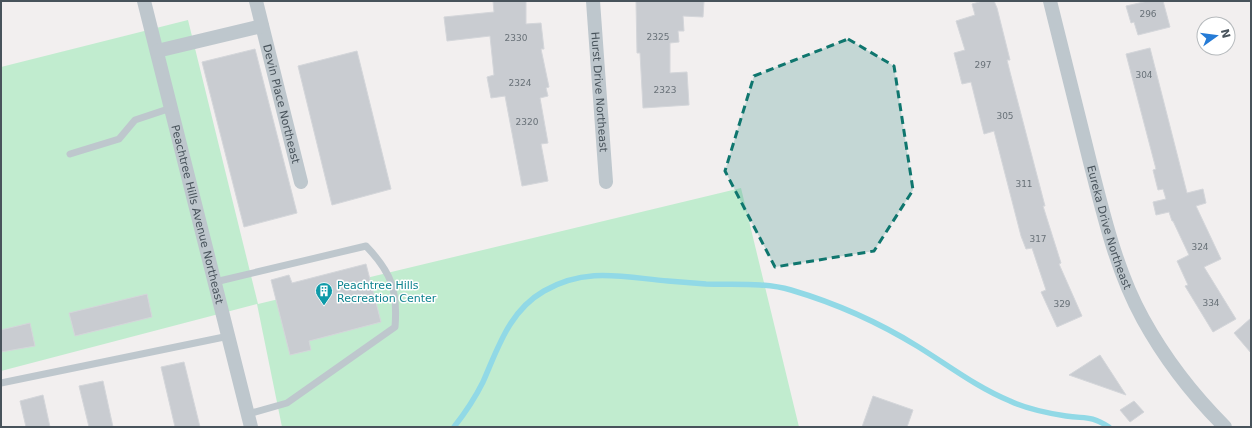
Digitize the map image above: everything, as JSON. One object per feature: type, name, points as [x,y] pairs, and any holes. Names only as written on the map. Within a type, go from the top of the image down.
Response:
[{"type":"street","name":"Peachtree Hills Avenue Northeast","points":[[144,1],[250,420]]},
{"type":"street","name":"Devin Place Northeast","points":[[256,1],[301,182]]},
{"type":"street","name":"Hurst Drive Northeast","points":[[593,1],[606,182]]},
{"type":"street","name":"Eureka Drive Northeast","points":[[1050,1],[1108,232],[1123,276],[1143,318],[1167,358],[1200,402],[1225,427]]},
{"type":"street","points":[[157,51],[262,26]]},
{"type":"lane","points":[[70,154],[119,139],[135,120],[171,108]]},
{"type":"lane","points":[[215,282],[366,246],[381,262],[389,277],[395,297],[394,327],[287,403],[250,420]]},
{"type":"lane","points":[[1,383],[229,336]]},
{"type":"highlighted area","points":[[848,39],[894,66],[913,190],[874,251],[775,267],[725,171],[754,76]]},
{"type":"green space","points":[[188,20],[258,304],[741,188],[799,427],[282,427],[257,304],[1,371],[1,67]]},
{"type":"building","points":[[493,1],[526,1],[526,24],[541,23],[544,49],[541,49],[549,87],[546,88],[548,96],[540,98],[548,143],[541,144],[548,181],[522,186],[505,96],[491,98],[487,77],[494,75],[490,36],[447,41],[444,17],[494,12]]},
{"type":"building","points":[[636,1],[704,1],[703,17],[683,16],[684,31],[678,31],[679,42],[670,43],[670,73],[687,72],[689,105],[643,108],[640,53],[637,53]]},
{"type":"building","points":[[983,1],[994,1],[997,8],[1010,60],[1007,60],[1045,206],[1043,206],[1061,263],[1059,264],[1082,316],[1057,327],[1041,292],[1046,290],[1032,248],[1026,249],[1021,236],[994,131],[984,134],[971,82],[962,84],[954,53],[965,50],[956,21],[975,15],[972,4]]},
{"type":"building","points":[[1148,1],[1163,1],[1170,27],[1138,35],[1134,22],[1131,23],[1126,6]]},
{"type":"building","points":[[1150,48],[1187,193],[1203,189],[1206,203],[1196,206],[1221,259],[1204,267],[1236,319],[1213,332],[1185,286],[1188,285],[1177,261],[1189,255],[1169,212],[1156,215],[1153,202],[1166,199],[1163,189],[1158,190],[1153,170],[1156,169],[1126,54]]},
{"type":"building","points":[[255,49],[297,213],[244,227],[202,62]]},
{"type":"building","points":[[357,51],[391,189],[332,205],[298,66]]},
{"type":"building","name":"Peachtree Hills Recreation Center","points":[[366,264],[381,322],[309,341],[311,350],[290,355],[271,280],[289,275],[292,283]]},
{"type":"building","points":[[147,294],[152,317],[75,336],[69,313]]},
{"type":"building","points":[[1251,318],[1251,353],[1234,333]]},
{"type":"building","points":[[30,323],[35,346],[1,352],[1,330]]},
{"type":"building","points":[[1100,355],[1126,395],[1069,375]]},
{"type":"building","points":[[184,362],[200,427],[175,427],[161,367]]},
{"type":"building","points":[[103,381],[113,427],[89,427],[79,386]]},
{"type":"building","points":[[43,395],[50,427],[26,427],[20,401]]},
{"type":"building","points":[[873,396],[913,410],[907,427],[862,427]]},
{"type":"building","points":[[1134,401],[1144,412],[1130,422],[1120,410]]},
{"type":"waterway","points":[[454,427],[477,394],[506,331],[522,309],[532,299],[544,291],[575,279],[590,276],[620,276],[706,284],[749,284],[781,287],[824,301],[872,321],[917,346],[985,389],[1017,404],[1052,414],[1088,418],[1109,427]]},
{"type":"place","name":"Peachtree Hills Recreation Center","points":[[324,306]]}]
